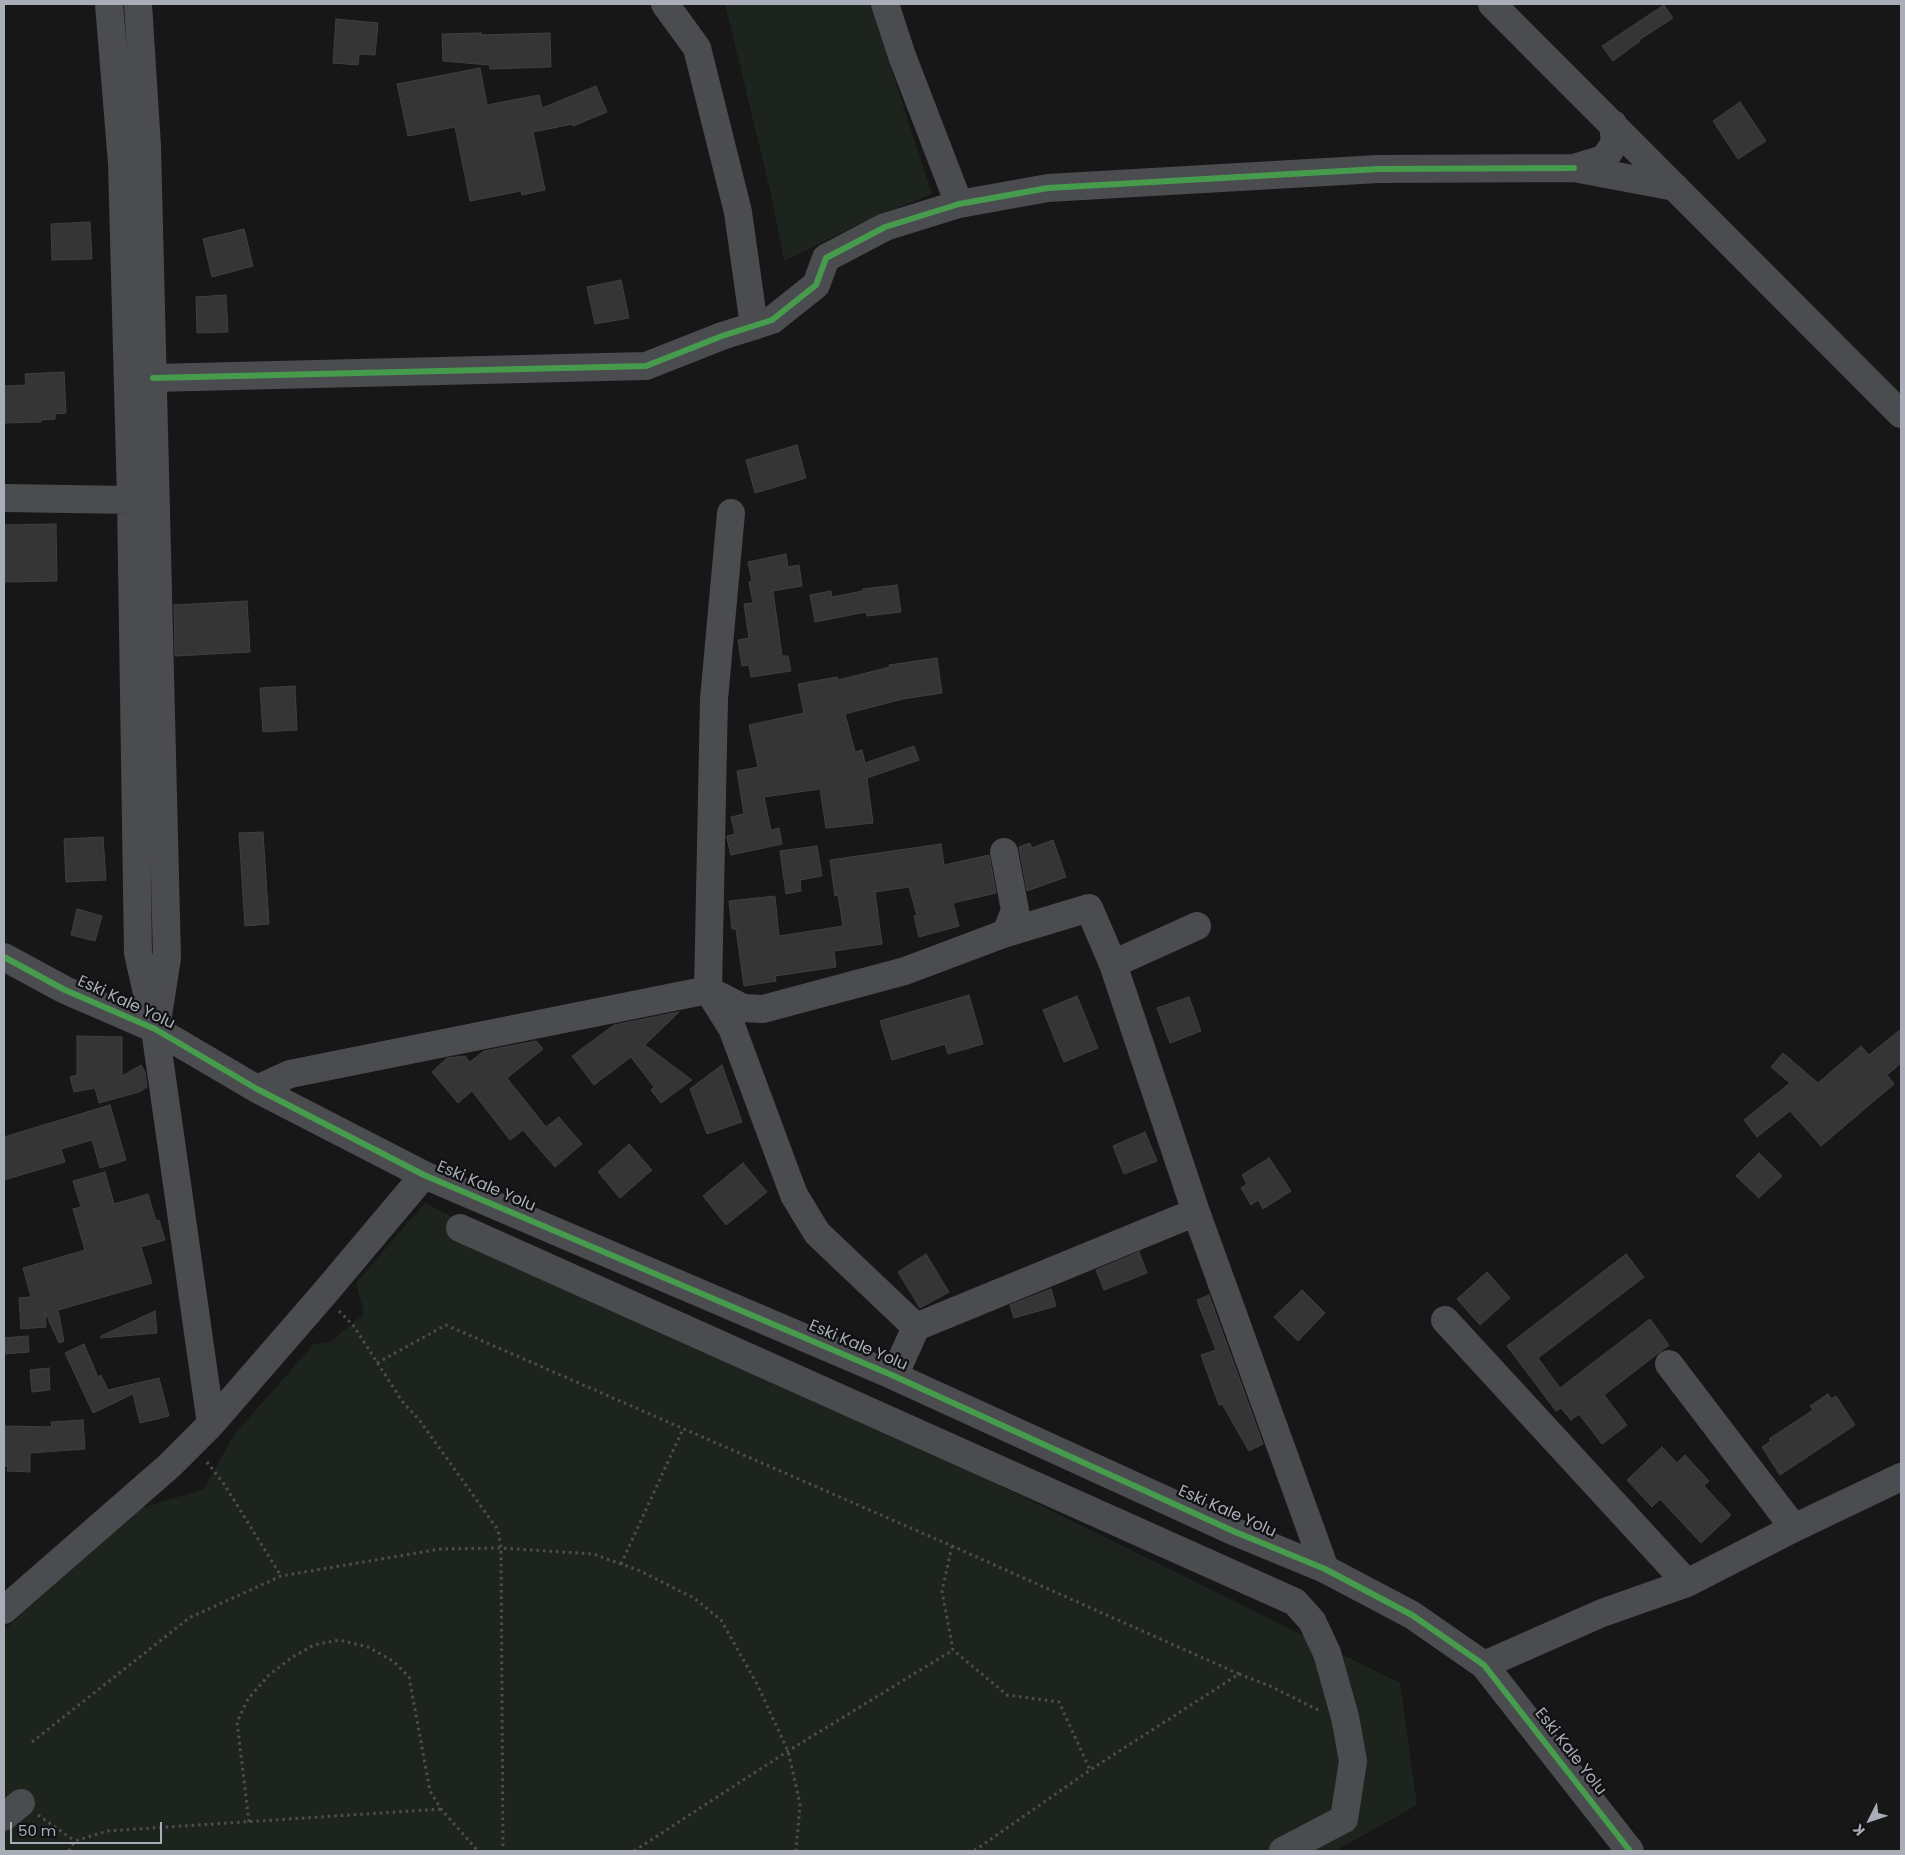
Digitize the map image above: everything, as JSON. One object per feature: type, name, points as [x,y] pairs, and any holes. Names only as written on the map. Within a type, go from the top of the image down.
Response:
[{"type":"street","points":[[109,4],[122,163],[131,500],[138,954],[155,1029],[211,1424]]},
{"type":"street","points":[[138,4],[148,146],[167,958],[155,1029]]},
{"type":"street","points":[[665,4],[697,48],[738,212],[754,326]]},
{"type":"street","points":[[884,4],[959,204]]},
{"type":"street","points":[[1492,4],[1901,414]]},
{"type":"street","points":[[1574,168],[1604,159],[1615,143],[1613,124]]},
{"type":"street","points":[[153,378],[646,366],[722,336],[772,320],[816,285],[826,258],[885,227],[959,204],[1048,188],[1358,170],[1574,168],[1675,187]]},
{"type":"street","points":[[4,498],[131,500]]},
{"type":"street","points":[[731,513],[714,699],[708,990],[732,1028],[794,1195],[816,1232],[916,1327]]},
{"type":"street","points":[[1004,852],[1015,910],[1006,933]]},
{"type":"street","points":[[257,1088],[290,1074],[708,990],[743,1008],[763,1009],[905,971],[1006,933],[1089,908],[1113,964],[1196,1212],[1325,1569]]},
{"type":"street","points":[[1113,964],[1197,926]]},
{"type":"street","name":"Eski Kale Yolu","points":[[4,957],[65,990],[155,1029],[257,1088],[424,1175],[894,1376],[1224,1527],[1325,1569],[1412,1614],[1484,1665],[1630,1851]]},
{"type":"street","points":[[4,1610],[169,1466],[211,1424],[424,1175]]},
{"type":"street","points":[[894,1376],[916,1327],[1196,1212]]},
{"type":"street","points":[[460,1228],[1296,1602],[1312,1621],[1327,1653],[1345,1717],[1353,1761],[1344,1819],[1282,1851]]},
{"type":"street","points":[[1445,1320],[1687,1583]]},
{"type":"street","points":[[1669,1364],[1794,1528]]},
{"type":"street","points":[[1484,1665],[1602,1613],[1687,1583],[1794,1528],[1901,1477]]},
{"type":"path","points":[[323,1295],[353,1326],[402,1401],[420,1421],[498,1530],[501,1548],[503,1851]]},
{"type":"path","points":[[377,1362],[446,1325],[1270,1686],[1320,1711],[1345,1717]]},
{"type":"path","points":[[621,1564],[683,1429]]},
{"type":"path","points":[[192,1443],[224,1484],[281,1576]]},
{"type":"path","points":[[952,1546],[942,1591],[953,1650],[1007,1695],[1059,1702],[1090,1770]]},
{"type":"path","points":[[32,1742],[189,1618],[281,1576],[440,1549],[501,1548],[593,1554],[638,1570],[694,1598],[721,1620],[757,1684],[788,1751],[800,1804],[796,1851]]},
{"type":"path","points":[[249,1822],[237,1722],[248,1699],[268,1676],[290,1658],[314,1645],[339,1640],[368,1647],[393,1661],[409,1677],[430,1791],[441,1809],[478,1851]]},
{"type":"path","points":[[634,1851],[788,1751],[953,1650]]},
{"type":"path","points":[[974,1851],[1090,1770],[1239,1674]]},
{"type":"path","points":[[69,1851],[75,1841],[107,1831],[441,1809]]},
{"type":"path","points":[[13,1810],[75,1841]]},
{"type":"shaded area","points":[[725,4],[870,4],[932,194],[868,220],[784,261],[771,194]]},
{"type":"shaded area","points":[[425,1203],[784,1388],[847,1410],[1400,1683],[1417,1805],[1335,1851],[4,1851],[4,1630],[141,1508],[204,1489],[233,1436],[314,1344],[330,1342],[364,1314],[356,1283]]},
{"type":"building","points":[[1664,5],[1673,18],[1639,40],[1613,61],[1602,46]]},
{"type":"building","points":[[336,19],[378,23],[375,55],[359,54],[358,65],[333,63]]},
{"type":"building","points":[[481,33],[481,35],[550,33],[551,67],[490,69],[489,65],[443,61],[442,34]]},
{"type":"building","points":[[480,68],[487,105],[539,95],[542,108],[596,86],[607,112],[573,126],[573,124],[533,132],[545,190],[522,195],[521,191],[470,201],[455,127],[408,136],[397,84]]},
{"type":"building","points":[[1740,102],[1766,141],[1738,159],[1713,121]]},
{"type":"building","points":[[90,222],[92,259],[52,260],[51,224]]},
{"type":"building","points":[[244,229],[253,266],[212,277],[203,239]]},
{"type":"building","points":[[621,280],[629,318],[595,324],[587,287]]},
{"type":"building","points":[[226,295],[228,332],[197,333],[196,297]]},
{"type":"building","points":[[64,372],[66,413],[55,414],[55,419],[41,420],[41,422],[4,423],[4,386],[26,385],[25,374]]},
{"type":"building","points":[[797,445],[806,478],[755,493],[746,460]]},
{"type":"building","points":[[56,524],[57,581],[4,582],[4,525]]},
{"type":"building","points":[[786,554],[788,567],[799,565],[802,586],[773,591],[782,656],[788,656],[791,671],[751,677],[749,665],[742,666],[738,640],[749,638],[744,604],[753,603],[749,582],[752,581],[748,562]]},
{"type":"building","points":[[897,585],[901,612],[867,616],[866,612],[815,622],[810,595],[831,591],[832,597],[863,591],[863,589]]},
{"type":"building","points":[[247,601],[250,652],[175,656],[174,605]]},
{"type":"building","points":[[937,658],[942,693],[903,699],[845,714],[855,752],[862,750],[865,763],[914,746],[919,760],[867,778],[873,823],[826,828],[820,789],[764,797],[771,830],[779,828],[782,844],[731,855],[727,836],[735,834],[731,817],[744,814],[737,771],[758,767],[749,725],[804,713],[798,684],[837,677],[838,680],[890,667],[889,665]]},
{"type":"building","points":[[295,686],[297,730],[263,732],[260,688]]},
{"type":"building","points":[[263,832],[269,924],[245,926],[239,833]]},
{"type":"building","points":[[103,837],[106,880],[66,882],[64,839]]},
{"type":"building","points":[[1053,840],[1066,877],[1027,891],[1019,847],[1030,843],[1032,848]]},
{"type":"building","points":[[941,844],[944,865],[989,855],[996,893],[953,903],[959,926],[919,937],[914,916],[917,915],[909,887],[875,892],[882,944],[834,951],[836,967],[775,976],[776,981],[744,986],[736,929],[732,929],[729,901],[775,896],[779,936],[843,926],[838,895],[835,896],[830,860]]},
{"type":"building","points":[[817,846],[822,876],[800,880],[801,891],[786,894],[780,851]]},
{"type":"building","points":[[77,909],[102,916],[95,941],[71,935]]},
{"type":"building","points":[[969,995],[983,1044],[948,1054],[945,1044],[892,1060],[880,1021]]},
{"type":"building","points":[[1077,996],[1098,1048],[1064,1062],[1043,1010]]},
{"type":"building","points":[[1189,997],[1201,1031],[1170,1043],[1157,1008]]},
{"type":"building","points":[[679,1012],[645,1045],[692,1080],[661,1103],[651,1090],[654,1087],[631,1057],[594,1085],[572,1056],[614,1025]]},
{"type":"building","points":[[1901,1029],[1901,1063],[1887,1075],[1894,1084],[1821,1146],[1790,1111],[1757,1137],[1744,1120],[1790,1083],[1771,1067],[1783,1053],[1818,1083],[1861,1046],[1869,1055]]},
{"type":"building","points":[[77,1036],[122,1037],[122,1076],[141,1065],[145,1072],[147,1087],[139,1092],[99,1103],[95,1088],[74,1092],[70,1077],[77,1075]]},
{"type":"building","points":[[536,1041],[543,1049],[507,1078],[546,1127],[559,1117],[582,1144],[555,1167],[523,1130],[510,1140],[472,1091],[458,1103],[432,1072],[447,1058],[465,1056],[470,1062],[484,1051]]},
{"type":"building","points":[[722,1065],[742,1122],[707,1134],[690,1089]]},
{"type":"building","points":[[110,1105],[126,1160],[100,1168],[92,1140],[61,1149],[65,1162],[4,1180],[4,1137]]},
{"type":"building","points":[[1145,1132],[1157,1161],[1124,1174],[1113,1146]]},
{"type":"building","points":[[629,1144],[652,1170],[620,1198],[598,1172]]},
{"type":"building","points":[[1759,1153],[1782,1176],[1759,1198],[1736,1176]]},
{"type":"building","points":[[1269,1158],[1291,1191],[1263,1209],[1258,1200],[1251,1205],[1241,1188],[1247,1184],[1242,1175]]},
{"type":"building","points":[[743,1163],[767,1192],[726,1225],[703,1196]]},
{"type":"building","points":[[105,1172],[114,1204],[148,1194],[156,1221],[159,1220],[165,1240],[141,1247],[152,1283],[58,1310],[64,1341],[59,1343],[45,1312],[46,1327],[21,1329],[19,1298],[31,1297],[23,1268],[85,1250],[73,1209],[81,1207],[73,1181]]},
{"type":"building","points":[[1139,1252],[1147,1273],[1104,1290],[1096,1270]]},
{"type":"building","points":[[926,1254],[949,1292],[920,1308],[898,1272]]},
{"type":"building","points":[[1626,1254],[1644,1277],[1538,1358],[1560,1388],[1650,1319],[1669,1345],[1604,1395],[1627,1425],[1602,1444],[1579,1414],[1571,1420],[1561,1408],[1556,1411],[1507,1346]]},
{"type":"building","points":[[1487,1272],[1510,1298],[1480,1325],[1457,1299]]},
{"type":"building","points":[[1051,1289],[1056,1306],[1014,1318],[1010,1305]]},
{"type":"building","points":[[1302,1290],[1325,1313],[1298,1341],[1274,1317]]},
{"type":"building","points":[[1209,1295],[1263,1444],[1249,1451],[1222,1404],[1219,1405],[1201,1355],[1216,1350],[1197,1300]]},
{"type":"building","points":[[155,1311],[157,1333],[101,1338],[101,1336]]},
{"type":"building","points":[[28,1336],[29,1352],[4,1354],[4,1338]]},
{"type":"building","points":[[84,1344],[98,1377],[101,1375],[108,1390],[159,1378],[169,1416],[140,1423],[133,1394],[93,1413],[65,1353]]},
{"type":"building","points":[[49,1368],[50,1390],[32,1392],[30,1370]]},
{"type":"building","points":[[1828,1394],[1831,1399],[1836,1396],[1855,1425],[1780,1475],[1762,1447],[1771,1441],[1769,1439],[1813,1410],[1810,1406]]},
{"type":"building","points":[[83,1420],[85,1449],[30,1453],[30,1472],[7,1471],[8,1466],[4,1466],[4,1426],[52,1427],[51,1422]]},
{"type":"building","points":[[1662,1447],[1677,1463],[1685,1455],[1709,1481],[1704,1486],[1731,1515],[1701,1543],[1660,1499],[1652,1507],[1627,1480]]},
{"type":"cycle path","points":[[153,378],[646,366],[722,336],[772,320],[816,285],[826,258],[885,227],[959,204],[1048,188],[1378,169],[1574,168]]},
{"type":"cycle path","points":[[4,957],[65,990],[155,1029],[257,1089],[424,1175],[894,1376],[1233,1531],[1325,1569],[1412,1615],[1484,1665],[1630,1851]]}]
